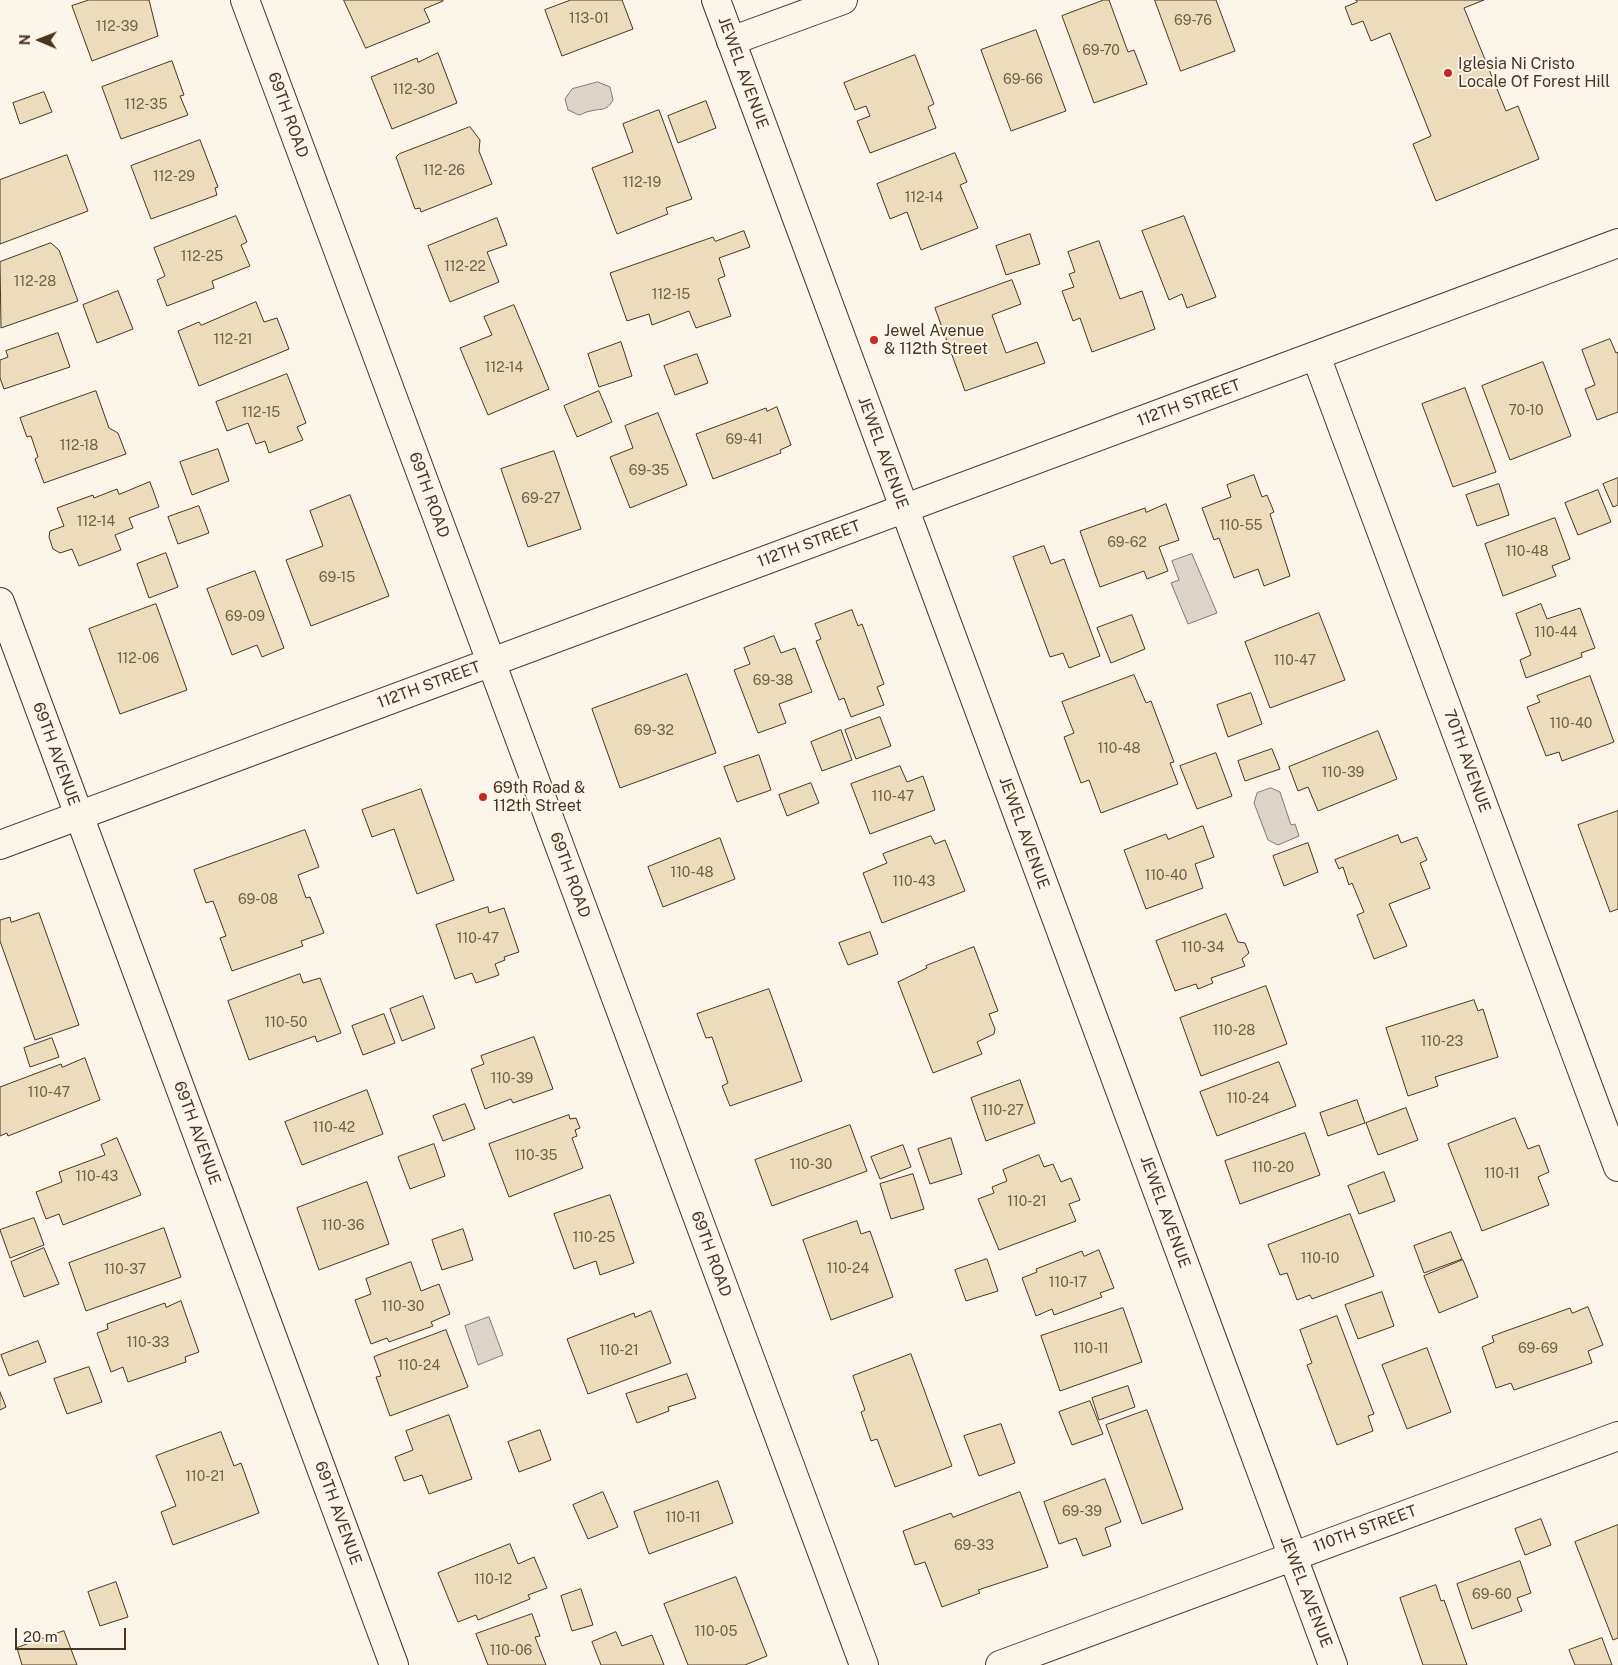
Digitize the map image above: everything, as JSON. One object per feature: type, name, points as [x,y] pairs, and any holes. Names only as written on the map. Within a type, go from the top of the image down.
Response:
[{"type":"street","name":"69TH ROAD","points":[[245,0],[864,1665]]},
{"type":"street","name":"JEWEL AVENUE","points":[[716,0],[1333,1665]]},
{"type":"street","points":[[731,41],[843,0]]},
{"type":"street","name":"112TH STREET","points":[[0,845],[1618,243]]},
{"type":"street","name":"70TH AVENUE","points":[[1316,356],[1618,1167]]},
{"type":"street","name":"69TH AVENUE","points":[[0,602],[394,1665]]},
{"type":"street","name":"110TH STREET","points":[[1000,1665],[1618,1436]]},
{"type":"shaded area","points":[[598,82],[610,87],[613,100],[608,106],[604,109],[588,111],[579,115],[568,110],[565,99],[572,89]]},
{"type":"shaded area","points":[[1192,554],[1217,613],[1188,624],[1171,583],[1179,580],[1172,561]]},
{"type":"shaded area","points":[[1271,788],[1280,792],[1291,825],[1295,824],[1299,836],[1278,845],[1268,840],[1254,803],[1257,793]]},
{"type":"shaded area","points":[[489,1317],[503,1355],[478,1365],[465,1326]]},
{"type":"building","points":[[89,0],[149,0],[158,36],[92,61],[72,6]]},
{"type":"building","points":[[344,0],[443,1],[424,9],[430,22],[366,48]]},
{"type":"building","points":[[571,0],[622,0],[633,29],[562,56],[545,10]]},
{"type":"building","points":[[1104,0],[1109,0],[1128,52],[1134,50],[1147,84],[1094,103],[1062,16]]},
{"type":"building","points":[[1155,0],[1216,0],[1235,51],[1181,71]]},
{"type":"building","name":"Iglesia Ni Cristo Locale Of Forest Hill","points":[[1356,0],[1484,0],[1464,8],[1506,111],[1518,106],[1539,159],[1436,201],[1413,144],[1431,136],[1390,33],[1371,41],[1363,21],[1352,25],[1345,7],[1357,2]]},
{"type":"building","points":[[1036,30],[1066,111],[1011,131],[981,50]]},
{"type":"building","points":[[438,53],[457,103],[392,129],[371,77],[417,58],[418,62]]},
{"type":"building","points":[[915,55],[934,104],[928,107],[936,128],[870,153],[857,121],[870,116],[866,106],[855,110],[844,83]]},
{"type":"building","points":[[172,61],[184,95],[180,96],[188,115],[121,139],[102,87]]},
{"type":"building","points":[[44,92],[52,112],[20,124],[13,103]]},
{"type":"building","points":[[706,101],[716,128],[678,143],[668,116]]},
{"type":"building","points":[[659,110],[692,199],[666,208],[668,214],[617,234],[592,168],[633,152],[623,124]]},
{"type":"building","points":[[470,127],[480,140],[479,151],[492,184],[421,212],[420,208],[415,209],[396,157],[399,154]]},
{"type":"building","points":[[200,140],[218,187],[215,188],[217,195],[151,219],[131,166]]},
{"type":"building","points":[[955,153],[967,182],[960,185],[978,228],[921,250],[907,212],[890,219],[877,184]]},
{"type":"building","points":[[67,155],[88,211],[0,244],[0,180]]},
{"type":"building","points":[[236,216],[247,242],[241,245],[250,266],[212,281],[214,288],[167,306],[157,280],[165,276],[154,248]]},
{"type":"building","points":[[1184,216],[1216,297],[1187,308],[1182,294],[1169,300],[1142,231]]},
{"type":"building","points":[[497,218],[507,245],[487,252],[499,282],[450,302],[428,246]]},
{"type":"building","points":[[744,231],[750,247],[719,258],[725,276],[718,279],[731,316],[696,328],[689,311],[652,325],[649,314],[627,321],[610,273],[713,237],[715,241]]},
{"type":"building","points":[[1030,234],[1040,264],[1006,275],[996,246]]},
{"type":"building","points":[[1099,241],[1120,299],[1142,291],[1155,329],[1092,352],[1080,318],[1073,321],[1062,291],[1074,287],[1069,274],[1075,272],[1068,252]]},
{"type":"building","points":[[51,243],[59,250],[78,301],[1,328],[0,262]]},
{"type":"building","points":[[1012,280],[1021,304],[992,315],[1006,353],[1037,342],[1045,363],[965,391],[935,308]]},
{"type":"building","points":[[118,291],[133,329],[97,343],[83,305]]},
{"type":"building","points":[[256,302],[264,322],[277,318],[289,349],[199,386],[178,331],[199,322],[201,325]]},
{"type":"building","points":[[514,305],[549,389],[488,415],[460,348],[492,335],[484,317]]},
{"type":"building","points":[[58,333],[70,367],[4,389],[0,378],[0,360],[8,357],[6,351]]},
{"type":"building","points":[[1610,339],[1616,353],[1618,352],[1618,412],[1597,420],[1585,389],[1595,385],[1582,350]]},
{"type":"building","points":[[621,342],[632,376],[599,387],[588,354]]},
{"type":"building","points":[[697,354],[708,383],[675,395],[664,366]]},
{"type":"building","points":[[1543,362],[1571,436],[1510,460],[1482,386]]},
{"type":"building","points":[[287,374],[306,423],[297,427],[303,440],[269,453],[265,441],[256,444],[248,423],[227,431],[216,402]]},
{"type":"building","points":[[1465,388],[1496,472],[1453,487],[1422,404]]},
{"type":"building","points":[[96,391],[109,428],[118,433],[126,454],[44,483],[35,459],[38,457],[31,436],[27,437],[20,418]]},
{"type":"building","points":[[599,391],[612,422],[577,437],[564,406]]},
{"type":"building","points":[[777,407],[791,445],[780,450],[781,453],[713,479],[696,434],[766,408],[767,411]]},
{"type":"building","points":[[658,413],[687,485],[630,508],[610,457],[633,448],[625,426]]},
{"type":"building","points":[[218,449],[229,481],[192,495],[180,462]]},
{"type":"building","points":[[554,451],[581,529],[528,547],[501,469]]},
{"type":"building","points":[[1254,475],[1262,497],[1267,495],[1274,512],[1270,514],[1290,576],[1264,586],[1258,569],[1234,578],[1219,538],[1214,540],[1202,508],[1231,497],[1227,485]]},
{"type":"building","points":[[1618,478],[1618,505],[1613,507],[1603,484]]},
{"type":"building","points":[[150,482],[159,507],[129,518],[133,528],[115,535],[121,550],[79,566],[72,549],[60,553],[53,549],[49,537],[50,531],[64,526],[57,508],[93,495],[94,498],[117,489],[119,494]]},
{"type":"building","points":[[1499,484],[1509,515],[1477,526],[1466,495]]},
{"type":"building","points":[[1598,490],[1611,522],[1578,535],[1565,503]]},
{"type":"building","points":[[350,495],[389,596],[311,626],[286,560],[323,546],[310,511]]},
{"type":"building","points":[[1166,504],[1179,540],[1159,547],[1168,571],[1147,579],[1144,571],[1100,587],[1080,531],[1145,508],[1146,512]]},
{"type":"building","points":[[199,506],[209,533],[178,544],[168,517]]},
{"type":"building","points":[[1555,518],[1570,559],[1552,566],[1556,576],[1503,596],[1485,544]]},
{"type":"building","points":[[1044,546],[1051,564],[1064,559],[1100,656],[1069,668],[1063,653],[1050,657],[1013,557]]},
{"type":"building","points":[[166,553],[178,587],[149,598],[137,564]]},
{"type":"building","points":[[255,571],[284,648],[262,657],[257,645],[232,655],[207,589]]},
{"type":"building","points":[[156,604],[187,690],[120,714],[89,629]]},
{"type":"building","points":[[1541,604],[1547,619],[1580,608],[1595,648],[1581,653],[1582,657],[1526,678],[1520,660],[1531,655],[1516,614]]},
{"type":"building","points":[[852,610],[858,626],[862,624],[884,684],[877,687],[884,705],[851,717],[844,698],[839,700],[816,641],[821,639],[815,624]]},
{"type":"building","points":[[1319,613],[1345,680],[1270,708],[1245,642]]},
{"type":"building","points":[[1132,615],[1145,649],[1111,663],[1097,628]]},
{"type":"building","points":[[774,636],[781,653],[795,648],[812,692],[779,704],[786,723],[758,733],[734,670],[750,664],[744,648]]},
{"type":"building","points":[[687,674],[716,753],[620,788],[592,709]]},
{"type":"building","points":[[1134,675],[1146,703],[1151,701],[1174,762],[1170,763],[1178,784],[1101,813],[1089,780],[1081,783],[1064,737],[1074,733],[1062,702]]},
{"type":"building","points":[[1590,676],[1614,742],[1562,761],[1559,752],[1546,756],[1527,707],[1540,702],[1537,696]]},
{"type":"building","points":[[1251,693],[1262,724],[1228,737],[1217,705]]},
{"type":"building","points":[[880,717],[891,746],[856,759],[845,730]]},
{"type":"building","points":[[841,730],[852,760],[822,771],[811,742]]},
{"type":"building","points":[[1378,731],[1397,779],[1318,811],[1308,787],[1298,791],[1289,767]]},
{"type":"building","points":[[1272,749],[1280,769],[1245,781],[1238,761]]},
{"type":"building","points":[[1216,753],[1232,796],[1197,809],[1180,766]]},
{"type":"building","points":[[759,755],[771,790],[737,802],[724,767]]},
{"type":"building","points":[[900,766],[907,782],[923,776],[935,810],[870,834],[851,784]]},
{"type":"building","points":[[811,783],[819,803],[787,816],[779,795]]},
{"type":"building","points":[[421,789],[454,880],[417,894],[394,829],[372,837],[362,810]]},
{"type":"building","points":[[1618,811],[1618,909],[1610,912],[1578,825]]},
{"type":"building","points":[[1203,826],[1214,857],[1195,864],[1203,888],[1146,909],[1124,850],[1166,834],[1168,839]]},
{"type":"building","points":[[305,830],[319,867],[298,875],[306,898],[310,897],[324,933],[301,941],[303,946],[232,971],[220,938],[226,936],[213,901],[206,903],[194,870]]},
{"type":"building","points":[[1398,835],[1401,843],[1417,837],[1427,860],[1420,863],[1430,888],[1389,904],[1407,946],[1374,959],[1357,915],[1364,912],[1352,883],[1349,885],[1343,867],[1339,869],[1335,860]]},
{"type":"building","points":[[931,836],[935,844],[945,840],[965,891],[882,923],[863,873],[887,863],[883,854]]},
{"type":"building","points":[[720,838],[735,879],[663,907],[648,867]]},
{"type":"building","points":[[1308,843],[1318,872],[1284,886],[1273,856]]},
{"type":"building","points":[[488,907],[489,913],[504,908],[519,952],[504,957],[505,960],[495,964],[499,975],[476,983],[472,973],[455,979],[436,925]]},
{"type":"building","points":[[39,913],[79,1025],[35,1040],[0,941],[0,920],[10,917],[11,922]]},
{"type":"building","points":[[1226,914],[1238,942],[1245,943],[1249,953],[1242,959],[1245,966],[1211,978],[1213,983],[1198,989],[1196,984],[1175,991],[1156,941]]},
{"type":"building","points":[[870,932],[878,954],[848,965],[839,943]]},
{"type":"building","points":[[974,947],[998,1011],[989,1014],[995,1029],[994,1034],[977,1042],[982,1054],[933,1073],[898,982],[927,968],[926,966]]},
{"type":"building","points":[[300,974],[303,983],[320,978],[341,1033],[317,1042],[315,1036],[249,1060],[228,1001]]},
{"type":"building","points":[[1266,986],[1287,1044],[1201,1076],[1180,1018]]},
{"type":"building","points":[[769,989],[802,1081],[730,1106],[722,1086],[728,1083],[712,1037],[706,1038],[697,1014]]},
{"type":"building","points":[[423,996],[435,1028],[402,1041],[390,1009]]},
{"type":"building","points":[[1474,1000],[1478,1011],[1483,1009],[1498,1057],[1435,1077],[1438,1086],[1408,1096],[1386,1028]]},
{"type":"building","points":[[384,1014],[395,1043],[363,1055],[352,1026]]},
{"type":"building","points":[[534,1037],[553,1089],[513,1103],[511,1099],[485,1109],[471,1069],[484,1064],[481,1056]]},
{"type":"building","points":[[52,1038],[59,1057],[30,1067],[24,1048]]},
{"type":"building","points":[[85,1058],[100,1100],[8,1136],[7,1133],[0,1136],[0,1087],[61,1064],[62,1067]]},
{"type":"building","points":[[1279,1062],[1296,1106],[1217,1136],[1200,1092]]},
{"type":"building","points":[[1020,1080],[1035,1123],[986,1141],[971,1098]]},
{"type":"building","points":[[367,1090],[383,1134],[302,1165],[285,1122]]},
{"type":"building","points":[[1357,1100],[1365,1123],[1328,1136],[1320,1113]]},
{"type":"building","points":[[465,1104],[475,1129],[443,1141],[433,1116]]},
{"type":"building","points":[[1406,1108],[1418,1140],[1378,1155],[1366,1123]]},
{"type":"building","points":[[569,1115],[570,1119],[576,1118],[580,1128],[575,1130],[577,1136],[572,1138],[583,1168],[509,1197],[489,1144]]},
{"type":"building","points":[[1515,1118],[1528,1149],[1539,1145],[1549,1172],[1538,1177],[1549,1205],[1482,1231],[1448,1144]]},
{"type":"building","points":[[850,1125],[867,1171],[772,1206],[755,1160]]},
{"type":"building","points":[[1305,1133],[1320,1175],[1240,1204],[1225,1161]]},
{"type":"building","points":[[117,1138],[141,1195],[63,1225],[59,1214],[46,1219],[36,1192],[62,1182],[59,1172],[105,1155],[101,1145]]},
{"type":"building","points":[[951,1138],[962,1174],[930,1184],[918,1149]]},
{"type":"building","points":[[434,1144],[445,1176],[410,1189],[398,1157]]},
{"type":"building","points":[[903,1145],[911,1167],[880,1179],[871,1157]]},
{"type":"building","points":[[1039,1155],[1044,1167],[1053,1164],[1061,1182],[1071,1178],[1080,1200],[1069,1204],[1076,1221],[999,1250],[978,1199],[994,1193],[992,1187],[1007,1181],[1003,1170]]},
{"type":"building","points":[[1384,1172],[1395,1201],[1359,1214],[1348,1186]]},
{"type":"building","points":[[913,1174],[924,1209],[891,1219],[880,1184]]},
{"type":"building","points":[[367,1182],[389,1244],[319,1270],[297,1208]]},
{"type":"building","points":[[610,1195],[634,1263],[600,1275],[596,1261],[574,1269],[554,1214]]},
{"type":"building","points":[[1350,1214],[1374,1276],[1312,1299],[1310,1295],[1297,1300],[1287,1273],[1280,1275],[1268,1245]]},
{"type":"building","points":[[34,1218],[44,1245],[10,1258],[0,1230]]},
{"type":"building","points":[[857,1221],[861,1234],[870,1231],[893,1297],[831,1320],[803,1240]]},
{"type":"building","points":[[164,1228],[181,1277],[86,1311],[69,1263]]},
{"type":"building","points":[[463,1229],[473,1260],[442,1270],[432,1240]]},
{"type":"building","points":[[1451,1232],[1462,1259],[1424,1273],[1414,1246]]},
{"type":"building","points":[[44,1248],[59,1284],[24,1297],[11,1262]]},
{"type":"building","points":[[1099,1250],[1114,1288],[1100,1293],[1102,1297],[1054,1315],[1052,1309],[1036,1316],[1022,1278],[1037,1272],[1036,1269],[1082,1251],[1084,1256]]},
{"type":"building","points":[[987,1259],[998,1291],[966,1301],[955,1270]]},
{"type":"building","points":[[1463,1260],[1478,1297],[1439,1313],[1424,1276]]},
{"type":"building","points":[[411,1262],[421,1291],[439,1284],[450,1314],[431,1322],[433,1326],[389,1342],[387,1338],[371,1344],[355,1300],[371,1294],[366,1279]]},
{"type":"building","points":[[1382,1292],[1394,1326],[1358,1339],[1345,1305]]},
{"type":"building","points":[[181,1301],[199,1352],[185,1357],[186,1362],[128,1382],[123,1367],[111,1372],[97,1333],[108,1329],[107,1324],[165,1303],[166,1307]]},
{"type":"building","points":[[1588,1307],[1603,1345],[1588,1351],[1592,1363],[1514,1390],[1511,1383],[1496,1388],[1482,1347],[1494,1342],[1492,1336],[1570,1308],[1572,1313]]},
{"type":"building","points":[[1123,1308],[1142,1362],[1060,1391],[1041,1336]]},
{"type":"building","points":[[651,1311],[671,1363],[588,1394],[567,1339],[634,1313],[635,1317]]},
{"type":"building","points":[[1337,1316],[1374,1414],[1368,1416],[1373,1431],[1337,1445],[1307,1365],[1312,1363],[1300,1330]]},
{"type":"building","points":[[446,1330],[468,1387],[390,1416],[376,1377],[381,1376],[374,1357]]},
{"type":"building","points":[[38,1341],[46,1362],[9,1376],[1,1355]]},
{"type":"building","points":[[1427,1348],[1451,1412],[1407,1429],[1382,1365]]},
{"type":"building","points":[[911,1354],[952,1466],[895,1487],[877,1439],[871,1441],[861,1412],[865,1410],[853,1376]]},
{"type":"building","points":[[89,1367],[102,1402],[67,1414],[54,1379]]},
{"type":"building","points":[[687,1374],[696,1398],[668,1407],[669,1411],[637,1423],[626,1394]]},
{"type":"building","points":[[1128,1386],[1135,1407],[1099,1420],[1092,1398]]},
{"type":"building","points":[[0,1392],[6,1407],[0,1410]]},
{"type":"building","points":[[1090,1401],[1103,1434],[1072,1445],[1059,1412]]},
{"type":"building","points":[[1147,1410],[1183,1509],[1142,1524],[1106,1425]]},
{"type":"building","points":[[449,1415],[472,1479],[429,1494],[422,1475],[404,1481],[395,1457],[413,1450],[406,1431]]},
{"type":"building","points":[[1001,1424],[1015,1463],[979,1476],[964,1436]]},
{"type":"building","points":[[540,1430],[551,1460],[519,1472],[508,1442]]},
{"type":"building","points":[[221,1432],[234,1466],[241,1463],[259,1513],[173,1545],[161,1512],[176,1506],[156,1456]]},
{"type":"building","points":[[1105,1479],[1121,1522],[1105,1528],[1111,1546],[1083,1556],[1076,1538],[1059,1544],[1044,1502]]},
{"type":"building","points":[[718,1481],[733,1523],[649,1554],[634,1512]]},
{"type":"building","points":[[603,1492],[618,1527],[588,1539],[573,1505]]},
{"type":"building","points":[[1020,1492],[1048,1567],[978,1590],[980,1593],[942,1607],[925,1562],[915,1565],[903,1531],[951,1513],[953,1517]]},
{"type":"building","points":[[1541,1519],[1551,1545],[1525,1555],[1515,1529]]},
{"type":"building","points":[[1618,1525],[1618,1638],[1613,1640],[1575,1542]]},
{"type":"building","points":[[510,1544],[518,1564],[534,1557],[547,1588],[528,1595],[530,1599],[478,1620],[476,1615],[458,1622],[438,1573]]},
{"type":"building","points":[[1520,1561],[1531,1593],[1517,1598],[1522,1611],[1472,1629],[1457,1584]]},
{"type":"building","points":[[736,1577],[767,1656],[745,1665],[688,1665],[664,1604]]},
{"type":"building","points":[[116,1582],[128,1617],[100,1626],[88,1592]]},
{"type":"building","points":[[1436,1585],[1441,1601],[1444,1600],[1467,1665],[1423,1665],[1400,1598]]},
{"type":"building","points":[[581,1589],[593,1625],[572,1631],[561,1596]]},
{"type":"building","points":[[532,1614],[540,1636],[535,1637],[546,1665],[488,1665],[476,1634]]},
{"type":"building","points":[[64,1631],[77,1665],[22,1665],[17,1648]]},
{"type":"building","points":[[616,1632],[622,1646],[652,1635],[664,1665],[601,1665],[592,1642]]},
{"type":"building","points":[[1602,1638],[1612,1665],[1575,1665],[1569,1650]]},
{"type":"place","name":"Iglesia Ni Cristo Locale Of Forest Hill","points":[[1448,73]]},
{"type":"place","name":"Jewel Avenue & 112th Street","points":[[874,340]]},
{"type":"place","name":"69th Road & 112th Street","points":[[483,797]]}]
